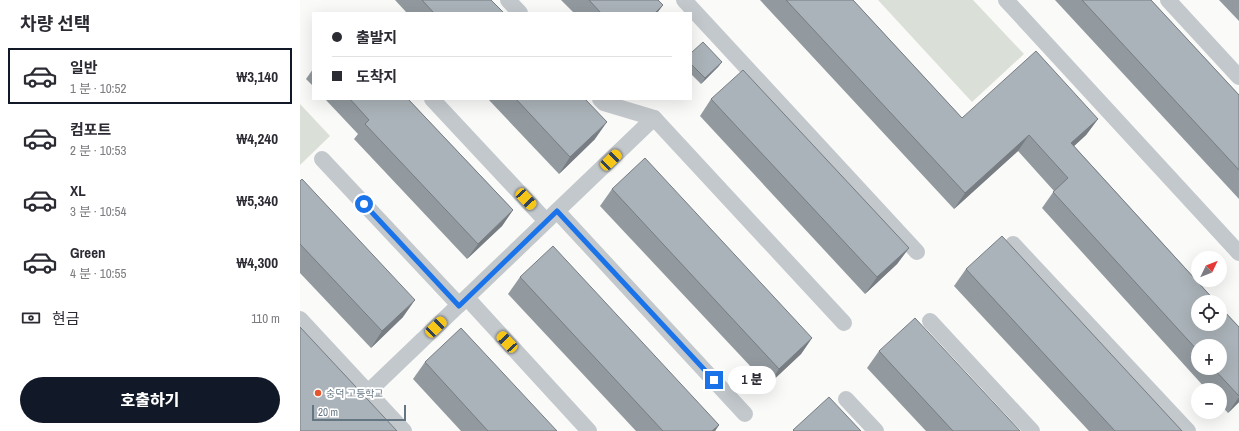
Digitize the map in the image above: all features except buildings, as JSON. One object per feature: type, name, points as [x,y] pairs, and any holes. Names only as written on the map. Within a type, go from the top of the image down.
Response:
[{"type":"lane","points":[[508,0],[519,12]]},
{"type":"lane","points":[[684,0],[692,12]]},
{"type":"lane","points":[[1006,0],[1239,253]]},
{"type":"lane","points":[[1168,0],[1239,77]]},
{"type":"lane","points":[[694,16],[917,252]]},
{"type":"lane","points":[[433,100],[552,216],[745,414]]},
{"type":"lane","points":[[605,100],[654,118],[844,323]]},
{"type":"lane","points":[[368,392],[654,118]]},
{"type":"lane","points":[[322,159],[589,431]]},
{"type":"lane","points":[[1014,244],[1188,431]]},
{"type":"lane","points":[[300,319],[404,431]]},
{"type":"lane","points":[[930,321],[1032,431]]},
{"type":"lane","points":[[846,399],[876,431]]},
{"type":"shaded area","points":[[878,0],[973,0],[1024,54],[972,102]]},
{"type":"shaded area","points":[[300,104],[330,136],[300,165]]},
{"type":"place","name":"숭덕 고등학교","points":[[318,393]]},
{"type":"route","points":[[364,204],[459,306],[557,211],[714,380]]}]
